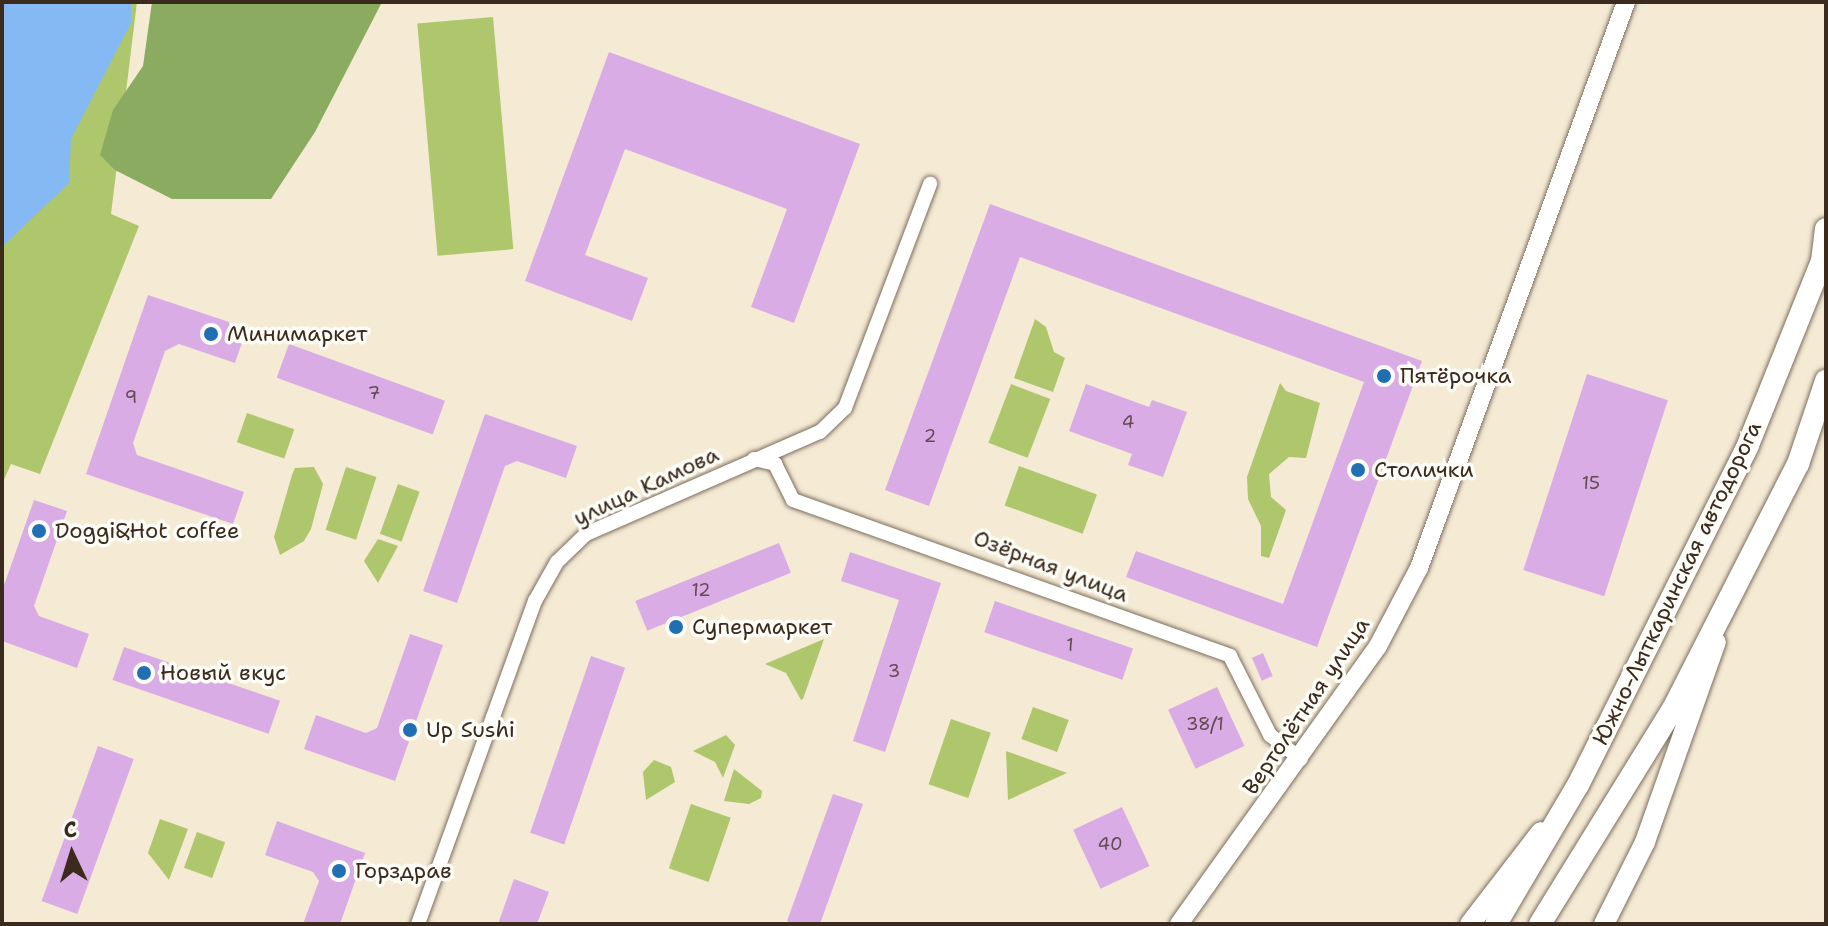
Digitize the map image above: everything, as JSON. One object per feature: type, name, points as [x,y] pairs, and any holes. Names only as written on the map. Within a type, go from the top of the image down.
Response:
[{"type":"main road","name":"Южно-Лыткаринская автодорога","points":[[1496,924],[1578,785],[1748,445],[1822,261],[1826,229]]},
{"type":"main road","name":"Южно-Лыткаринская автодорога","points":[[1540,924],[1673,709],[1798,464],[1826,381]]},
{"type":"main road","points":[[1604,924],[1645,842],[1738,581]]},
{"type":"main road","points":[[1470,924],[1578,785]]},
{"type":"street","name":"Вертолётная улица","points":[[1179,924],[1301,759],[1378,646],[1419,568],[1626,2]]},
{"type":"street","name":"улица Камова","points":[[418,924],[535,601],[557,562],[586,534],[820,432],[845,408],[930,184]]},
{"type":"street","name":"Озёрная улица","points":[[754,459],[775,464],[793,500],[1230,656],[1270,735],[1301,759]]},
{"type":"green space","points":[[2,2],[137,2],[111,214],[139,226],[40,474],[11,464],[2,484]]},
{"type":"green space","points":[[152,2],[382,2],[315,132],[271,199],[172,199],[115,170],[100,155],[113,110],[143,66]]},
{"type":"green space","points":[[493,17],[513,249],[438,256],[417,24]]},
{"type":"green space","points":[[1035,319],[1046,327],[1054,352],[1065,358],[1053,392],[1014,378]]},
{"type":"green space","points":[[1280,383],[1286,391],[1320,403],[1306,458],[1289,457],[1269,474],[1271,497],[1286,510],[1269,558],[1261,556],[1261,526],[1248,499],[1247,477]]},
{"type":"green space","points":[[1011,384],[1050,399],[1028,458],[988,443]]},
{"type":"green space","points":[[247,413],[294,429],[284,459],[237,442]]},
{"type":"green space","points":[[1019,466],[1097,494],[1083,534],[1005,505]]},
{"type":"green space","points":[[314,467],[323,484],[311,529],[304,541],[280,555],[274,537],[292,475],[295,468]]},
{"type":"green space","points":[[346,467],[376,477],[356,540],[326,530]]},
{"type":"green space","points":[[398,484],[420,492],[401,542],[380,534]]},
{"type":"green space","points":[[378,539],[398,546],[378,583],[364,561]]},
{"type":"green space","points":[[824,639],[801,700],[786,673],[765,664]]},
{"type":"green space","points":[[1033,707],[1069,720],[1057,752],[1021,739]]},
{"type":"green space","points":[[951,719],[991,733],[968,798],[929,784]]},
{"type":"green space","points":[[726,735],[735,745],[723,778],[715,762],[693,751]]},
{"type":"green space","points":[[1006,751],[1067,773],[1008,800]]},
{"type":"green space","points":[[654,760],[671,767],[675,782],[646,800],[643,772]]},
{"type":"green space","points":[[734,769],[762,791],[761,798],[749,804],[724,801]]},
{"type":"green space","points":[[691,804],[731,818],[709,882],[669,868]]},
{"type":"green space","points":[[160,819],[188,829],[169,880],[148,853]]},
{"type":"green space","points":[[197,832],[225,842],[212,878],[184,868]]},
{"type":"water","points":[[2,2],[131,2],[131,23],[71,139],[69,183],[2,247]]},
{"type":"building","points":[[609,52],[860,144],[794,323],[751,307],[787,209],[625,149],[585,255],[648,278],[632,321],[525,281]]},
{"type":"building","points":[[990,204],[1422,361],[1317,647],[1126,577],[1136,551],[1283,604],[1364,382],[1020,257],[929,506],[885,490]]},
{"type":"building","points":[[148,295],[247,328],[235,363],[179,344],[165,351],[133,443],[137,455],[244,492],[233,524],[86,474]]},
{"type":"building","points":[[289,344],[445,401],[433,435],[277,378]]},
{"type":"building","points":[[1587,374],[1668,400],[1604,596],[1523,570]]},
{"type":"building","points":[[1086,384],[1149,407],[1152,400],[1187,412],[1163,477],[1128,465],[1132,454],[1069,431]]},
{"type":"building","points":[[485,414],[577,446],[566,478],[517,461],[505,466],[457,603],[423,591]]},
{"type":"building","points":[[34,500],[67,511],[34,606],[39,616],[89,634],[77,668],[2,641],[2,591]]},
{"type":"building","points":[[779,543],[791,573],[647,631],[635,601]]},
{"type":"building","points":[[850,552],[941,583],[885,752],[853,741],[899,600],[841,581]]},
{"type":"building","points":[[995,601],[1133,649],[1122,680],[984,632]]},
{"type":"building","points":[[410,634],[443,645],[395,781],[304,749],[316,715],[366,733],[377,728]]},
{"type":"building","points":[[124,647],[280,701],[269,734],[113,680]]},
{"type":"building","points":[[1263,653],[1273,676],[1262,681],[1252,658]]},
{"type":"building","points":[[591,656],[625,668],[564,845],[530,833]]},
{"type":"building","points":[[1217,687],[1244,746],[1196,769],[1168,710]]},
{"type":"building","points":[[98,746],[134,759],[77,914],[42,901]]},
{"type":"building","points":[[833,794],[863,804],[820,924],[794,924],[787,921]]},
{"type":"building","points":[[1122,807],[1149,866],[1101,889],[1073,830]]},
{"type":"building","points":[[277,821],[365,853],[340,924],[303,924],[319,881],[313,872],[265,855]]},
{"type":"building","points":[[514,879],[549,892],[537,924],[498,924]]},
{"type":"place","name":"Минимаркет","points":[[211,334]]},
{"type":"place","name":"Пятёрочка","points":[[1384,376]]},
{"type":"place","name":"Столички","points":[[1358,470]]},
{"type":"place","name":"Doggi&Hot coffee","points":[[39,531]]},
{"type":"place","name":"Супермаркет","points":[[676,627]]},
{"type":"place","name":"Новый вкус","points":[[144,673]]},
{"type":"place","name":"Up Sushi","points":[[410,730]]},
{"type":"place","name":"Горздрав","points":[[339,871]]}]
